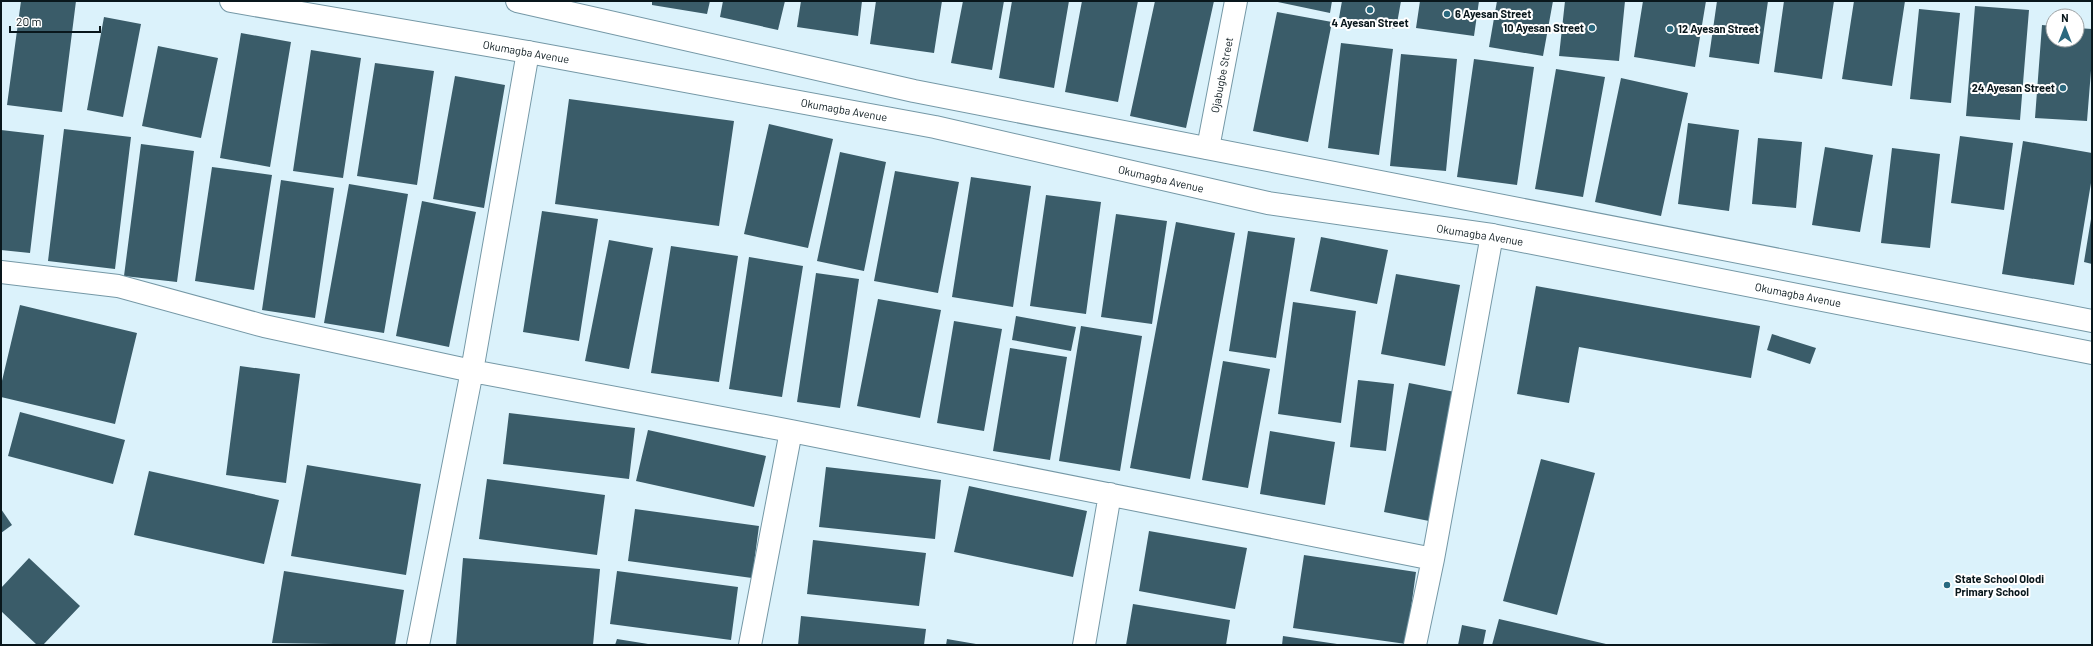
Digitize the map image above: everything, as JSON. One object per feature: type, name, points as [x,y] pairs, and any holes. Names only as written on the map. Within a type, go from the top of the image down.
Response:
[{"type":"main road","name":"Okumagba Avenue","points":[[231,1],[528,52],[935,127],[1268,203],[1492,235],[2092,353]]},
{"type":"main road","points":[[517,1],[914,91],[2092,321]]},
{"type":"main road","name":"Ojabugbe Street","points":[[1208,148],[1236,1]]},
{"type":"main road","points":[[418,645],[472,371],[528,52]]},
{"type":"main road","points":[[1416,645],[1492,235]]},
{"type":"main road","points":[[1,272],[118,286],[264,326],[472,371],[791,430],[1433,559]]},
{"type":"main road","points":[[750,645],[791,430]]},
{"type":"main road","points":[[1084,645],[1110,494]]},
{"type":"building","points":[[21,1],[76,1],[62,112],[7,105]]},
{"type":"building","points":[[652,1],[710,1],[707,14],[652,5]]},
{"type":"building","points":[[723,1],[785,1],[778,30],[720,17]]},
{"type":"building","points":[[801,1],[862,1],[858,36],[797,27]]},
{"type":"building","points":[[876,1],[942,1],[934,53],[870,44]]},
{"type":"building","points":[[963,1],[1004,1],[992,70],[951,63]]},
{"type":"building","points":[[1012,1],[1069,1],[1054,88],[999,78]]},
{"type":"building","points":[[1082,1],[1138,1],[1118,102],[1065,92]]},
{"type":"building","points":[[1155,1],[1214,1],[1186,128],[1130,116]]},
{"type":"building","points":[[1273,1],[1332,1],[1330,13]]},
{"type":"building","name":"4 Ayesan Street","points":[[1342,1],[1401,1],[1396,29],[1339,18]]},
{"type":"building","name":"6 Ayesan Street","points":[[1420,1],[1479,1],[1474,36],[1416,28]]},
{"type":"building","points":[[1497,1],[1553,1],[1543,56],[1489,47]]},
{"type":"building","name":"10 Ayesan Street","points":[[1565,1],[1625,1],[1619,61],[1559,56]]},
{"type":"building","name":"12 Ayesan Street","points":[[1643,1],[1706,1],[1695,67],[1634,57]]},
{"type":"building","points":[[1717,1],[1768,1],[1759,64],[1709,57]]},
{"type":"building","points":[[1784,1],[1834,1],[1822,79],[1774,72]]},
{"type":"building","points":[[1854,1],[1905,1],[1892,86],[1842,79]]},
{"type":"building","points":[[1975,6],[2029,10],[2020,120],[1966,116]]},
{"type":"building","points":[[1919,9],[1960,13],[1951,103],[1910,99]]},
{"type":"building","points":[[1277,12],[1332,22],[1308,142],[1253,131]]},
{"type":"building","points":[[104,17],[141,24],[123,117],[87,110]]},
{"type":"building","name":"24 Ayesan Street","points":[[2042,25],[2045,25],[2045,48],[2085,48],[2085,29],[2092,29],[2092,58],[2087,121],[2035,118]]},
{"type":"building","points":[[241,33],[291,42],[270,167],[220,158]]},
{"type":"building","points":[[1341,43],[1393,49],[1379,155],[1328,148]]},
{"type":"building","points":[[158,46],[218,58],[201,138],[142,126]]},
{"type":"building","points":[[311,50],[361,58],[343,178],[293,171]]},
{"type":"building","points":[[1401,54],[1457,59],[1446,171],[1390,166]]},
{"type":"building","points":[[1474,59],[1534,67],[1517,185],[1457,177]]},
{"type":"building","points":[[375,63],[434,71],[417,185],[357,176]]},
{"type":"building","points":[[1556,69],[1605,77],[1583,197],[1535,189]]},
{"type":"building","points":[[455,76],[505,85],[484,208],[433,199]]},
{"type":"building","points":[[1621,78],[1688,93],[1661,216],[1595,202]]},
{"type":"building","points":[[569,99],[734,121],[719,226],[555,204]]},
{"type":"building","points":[[1688,123],[1739,130],[1729,211],[1678,204]]},
{"type":"building","points":[[769,124],[833,139],[808,248],[744,234]]},
{"type":"building","points":[[64,129],[131,137],[115,269],[48,261]]},
{"type":"building","points":[[1,130],[44,135],[30,253],[1,250]]},
{"type":"building","points":[[1960,136],[2013,143],[2004,210],[1951,203]]},
{"type":"building","points":[[1758,138],[1802,142],[1796,208],[1752,204]]},
{"type":"building","points":[[2023,141],[2092,153],[2092,177],[2074,285],[2002,274]]},
{"type":"building","points":[[141,144],[194,151],[177,282],[124,276]]},
{"type":"building","points":[[1825,147],[1873,155],[1860,232],[1812,225]]},
{"type":"building","points":[[1892,148],[1940,154],[1930,248],[1881,243]]},
{"type":"building","points":[[840,152],[886,162],[864,271],[817,261]]},
{"type":"building","points":[[212,167],[272,175],[254,290],[195,281]]},
{"type":"building","points":[[895,171],[959,182],[938,293],[874,281]]},
{"type":"building","points":[[971,177],[1031,186],[1013,307],[952,297]]},
{"type":"building","points":[[281,180],[334,188],[315,318],[262,310]]},
{"type":"building","points":[[349,184],[408,194],[384,333],[324,323]]},
{"type":"building","points":[[1046,195],[1101,202],[1086,314],[1030,306]]},
{"type":"building","points":[[422,201],[476,212],[449,347],[396,336]]},
{"type":"building","points":[[542,211],[598,219],[579,341],[523,332]]},
{"type":"building","points":[[1116,214],[1167,221],[1152,324],[1101,317]]},
{"type":"building","points":[[2092,219],[2092,264],[2084,262]]},
{"type":"building","points":[[1176,222],[1235,233],[1190,479],[1130,468]]},
{"type":"building","points":[[1248,231],[1295,238],[1276,358],[1229,351]]},
{"type":"building","points":[[1321,237],[1388,250],[1377,304],[1310,291]]},
{"type":"building","points":[[609,240],[653,248],[629,369],[585,361]]},
{"type":"building","points":[[671,246],[738,256],[719,382],[651,373]]},
{"type":"building","points":[[749,257],[803,266],[782,397],[729,389]]},
{"type":"building","points":[[816,273],[859,279],[840,408],[797,402]]},
{"type":"building","points":[[1396,274],[1460,285],[1445,366],[1381,354]]},
{"type":"building","points":[[1536,286],[1760,326],[1751,378],[1579,347],[1569,403],[1517,394]]},
{"type":"building","points":[[878,299],[941,310],[920,418],[857,406]]},
{"type":"building","points":[[1293,302],[1356,311],[1341,423],[1278,414]]},
{"type":"building","points":[[20,305],[137,333],[115,424],[1,397],[1,385]]},
{"type":"building","points":[[1016,316],[1076,327],[1071,351],[1012,340]]},
{"type":"building","points":[[954,321],[1002,329],[984,431],[937,423]]},
{"type":"building","points":[[1081,326],[1142,336],[1120,471],[1059,461]]},
{"type":"building","points":[[1772,334],[1816,348],[1810,364],[1767,350]]},
{"type":"building","points":[[1010,348],[1067,357],[1050,460],[993,451]]},
{"type":"building","points":[[1223,361],[1270,369],[1248,488],[1202,480]]},
{"type":"building","points":[[240,366],[300,374],[286,483],[226,475]]},
{"type":"building","points":[[1358,380],[1394,384],[1386,451],[1350,447]]},
{"type":"building","points":[[1409,383],[1455,392],[1429,521],[1384,512]]},
{"type":"building","points":[[20,412],[125,440],[113,484],[8,456]]},
{"type":"building","points":[[509,413],[635,428],[629,479],[503,464]]},
{"type":"building","points":[[648,430],[766,456],[754,507],[636,481]]},
{"type":"building","points":[[1270,431],[1335,442],[1325,505],[1260,494]]},
{"type":"building","points":[[1541,459],[1595,473],[1557,615],[1503,601]]},
{"type":"building","points":[[307,465],[421,484],[406,575],[291,556]]},
{"type":"building","points":[[826,467],[941,480],[935,539],[819,527]]},
{"type":"building","points":[[149,471],[279,500],[264,564],[134,535]]},
{"type":"building","points":[[487,479],[605,495],[597,555],[479,539]]},
{"type":"building","points":[[969,486],[1087,511],[1073,577],[954,552]]},
{"type":"building","points":[[1,509],[12,525],[1,533]]},
{"type":"building","points":[[635,509],[759,526],[752,578],[628,561]]},
{"type":"building","points":[[1149,531],[1247,548],[1235,609],[1139,591]]},
{"type":"building","points":[[813,540],[926,553],[919,606],[807,594]]},
{"type":"building","points":[[1304,555],[1416,572],[1406,644],[1293,628]]},
{"type":"building","points":[[29,558],[80,606],[43,645],[37,645],[1,611],[1,588]]},
{"type":"building","points":[[463,558],[600,569],[593,645],[456,645]]},
{"type":"building","points":[[284,571],[404,590],[395,645],[272,643]]},
{"type":"building","points":[[617,571],[738,587],[731,640],[610,624]]},
{"type":"building","points":[[1133,604],[1230,620],[1226,645],[1126,645]]},
{"type":"building","points":[[801,616],[926,629],[924,645],[798,645]]},
{"type":"building","points":[[1499,619],[1606,644],[1606,645],[1492,645]]},
{"type":"building","points":[[1462,625],[1486,630],[1483,645],[1458,645]]},
{"type":"building","points":[[1283,636],[1337,644],[1337,645],[1282,645]]},
{"type":"building","points":[[617,639],[648,644],[648,645],[615,645]]},
{"type":"building","points":[[947,639],[976,644],[976,645],[946,645]]},
{"type":"place","name":"4 Ayesan Street","points":[[1370,10]]},
{"type":"place","name":"6 Ayesan Street","points":[[1447,14]]},
{"type":"place","name":"10 Ayesan Street","points":[[1592,28]]},
{"type":"place","name":"12 Ayesan Street","points":[[1670,29]]},
{"type":"place","name":"24 Ayesan Street","points":[[2063,88]]},
{"type":"place","name":"State School Olodi Primary School","points":[[1947,585]]}]
